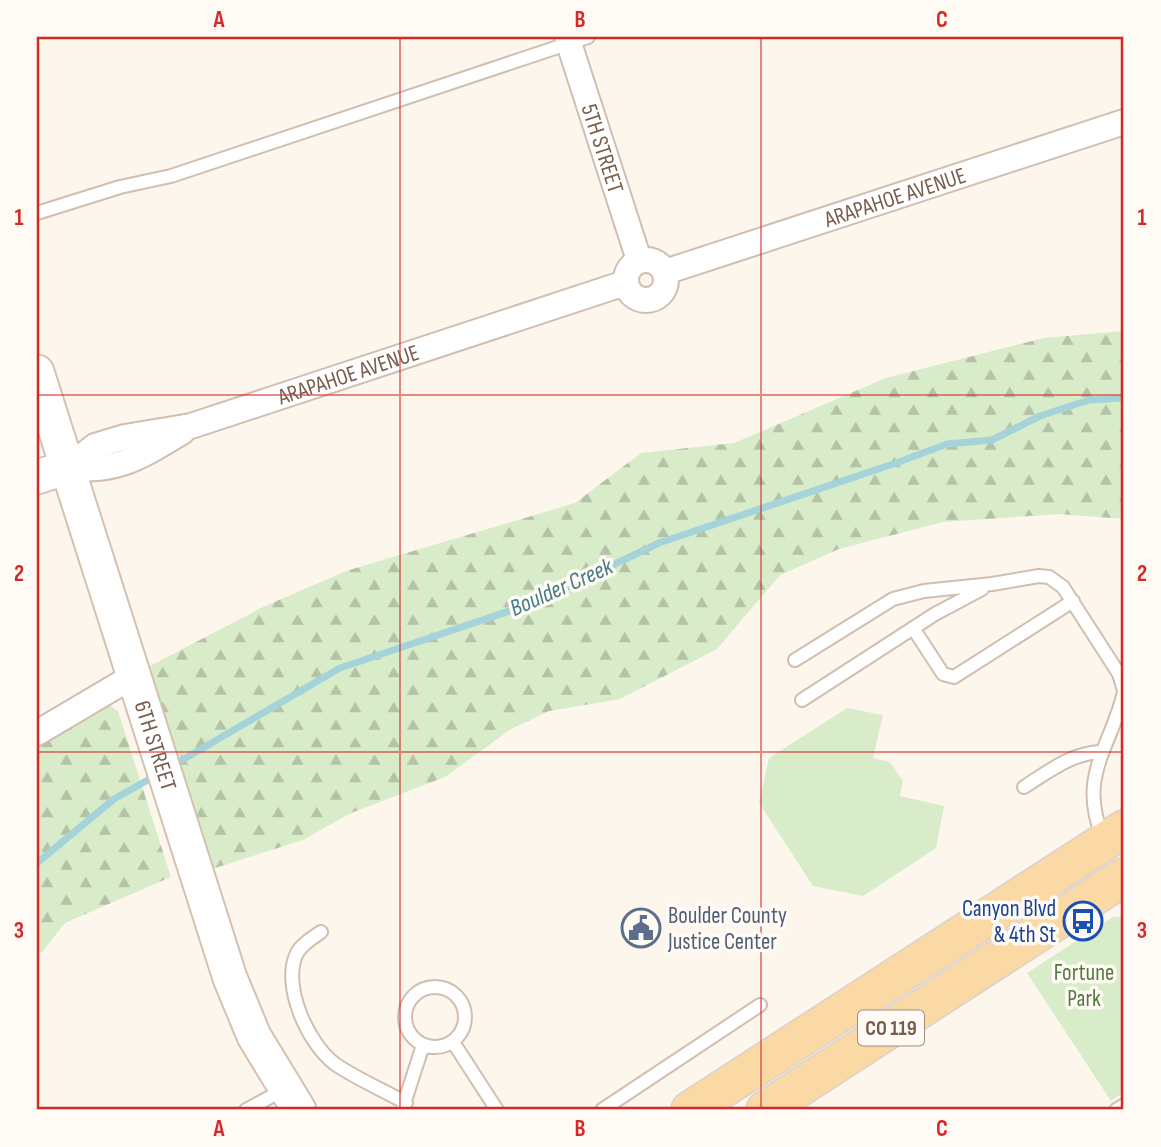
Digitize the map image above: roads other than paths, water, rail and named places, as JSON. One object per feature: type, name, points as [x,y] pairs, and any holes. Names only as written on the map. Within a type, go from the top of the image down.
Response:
[{"type":"main road","name":"CO 119","points":[[771,1092],[1114,835]]},
{"type":"main road","name":"CO 119","points":[[690,1110],[771,1092],[1124,875]]},
{"type":"street","name":"5TH STREET","points":[[575,39],[639,260]]},
{"type":"street","name":"ARAPAHOE AVENUE","points":[[665,272],[1124,122]]},
{"type":"street","points":[[639,260],[652,260],[665,272],[662,292],[650,299],[635,297],[625,284],[628,269],[639,260]]},
{"type":"street","name":"ARAPAHOE AVENUE","points":[[37,477],[68,467],[98,470],[131,460],[191,426],[625,284]]},
{"type":"street","name":"6TH STREET","points":[[37,372],[192,853],[217,940],[241,1007],[258,1044],[292,1100]]},
{"type":"street","points":[[37,733],[135,675]]},
{"type":"street","points":[[1114,835],[1124,875]]},
{"type":"lane","points":[[37,213],[120,187],[171,176],[575,39]]},
{"type":"lane","points":[[795,660],[893,599],[924,591],[1039,576],[1049,577],[1063,587],[1073,601],[1119,674],[1124,691],[1101,752],[1093,797],[1096,820],[1114,835]]},
{"type":"lane","points":[[802,700],[947,607],[992,584]]},
{"type":"lane","points":[[913,628],[943,674],[954,677],[1073,601]]},
{"type":"lane","points":[[1024,787],[1085,752],[1101,752]]},
{"type":"lane","points":[[321,932],[298,951],[292,970],[292,989],[310,1034],[322,1051],[335,1063],[404,1107],[423,1045]]},
{"type":"lane","points":[[434,986],[450,990],[464,1006],[465,1024],[462,1032],[453,1042],[441,1047],[423,1045],[409,1032],[405,1016],[407,1006],[418,992],[434,986]]},
{"type":"lane","points":[[602,1110],[760,1004]]},
{"type":"lane","points":[[453,1042],[497,1110]]},
{"type":"lane","points":[[246,1110],[292,1100]]},
{"type":"lane","points":[[1116,1110],[1124,1105]]},
{"type":"waterway","name":"Boulder Creek","points":[[172,766],[340,668],[533,603],[659,543],[947,444],[992,440],[1040,416],[1089,400],[1124,398]]},
{"type":"waterway","name":"Boulder Creek","points":[[37,863],[114,799],[155,776]]},
{"type":"place","name":"Canyon Blvd & 4th St","points":[[1083,921]]},
{"type":"place","name":"Boulder County Justice Center","points":[[641,928]]},
{"type":"park label","name":"Fortune Park","points":[[1084,985]]}]
